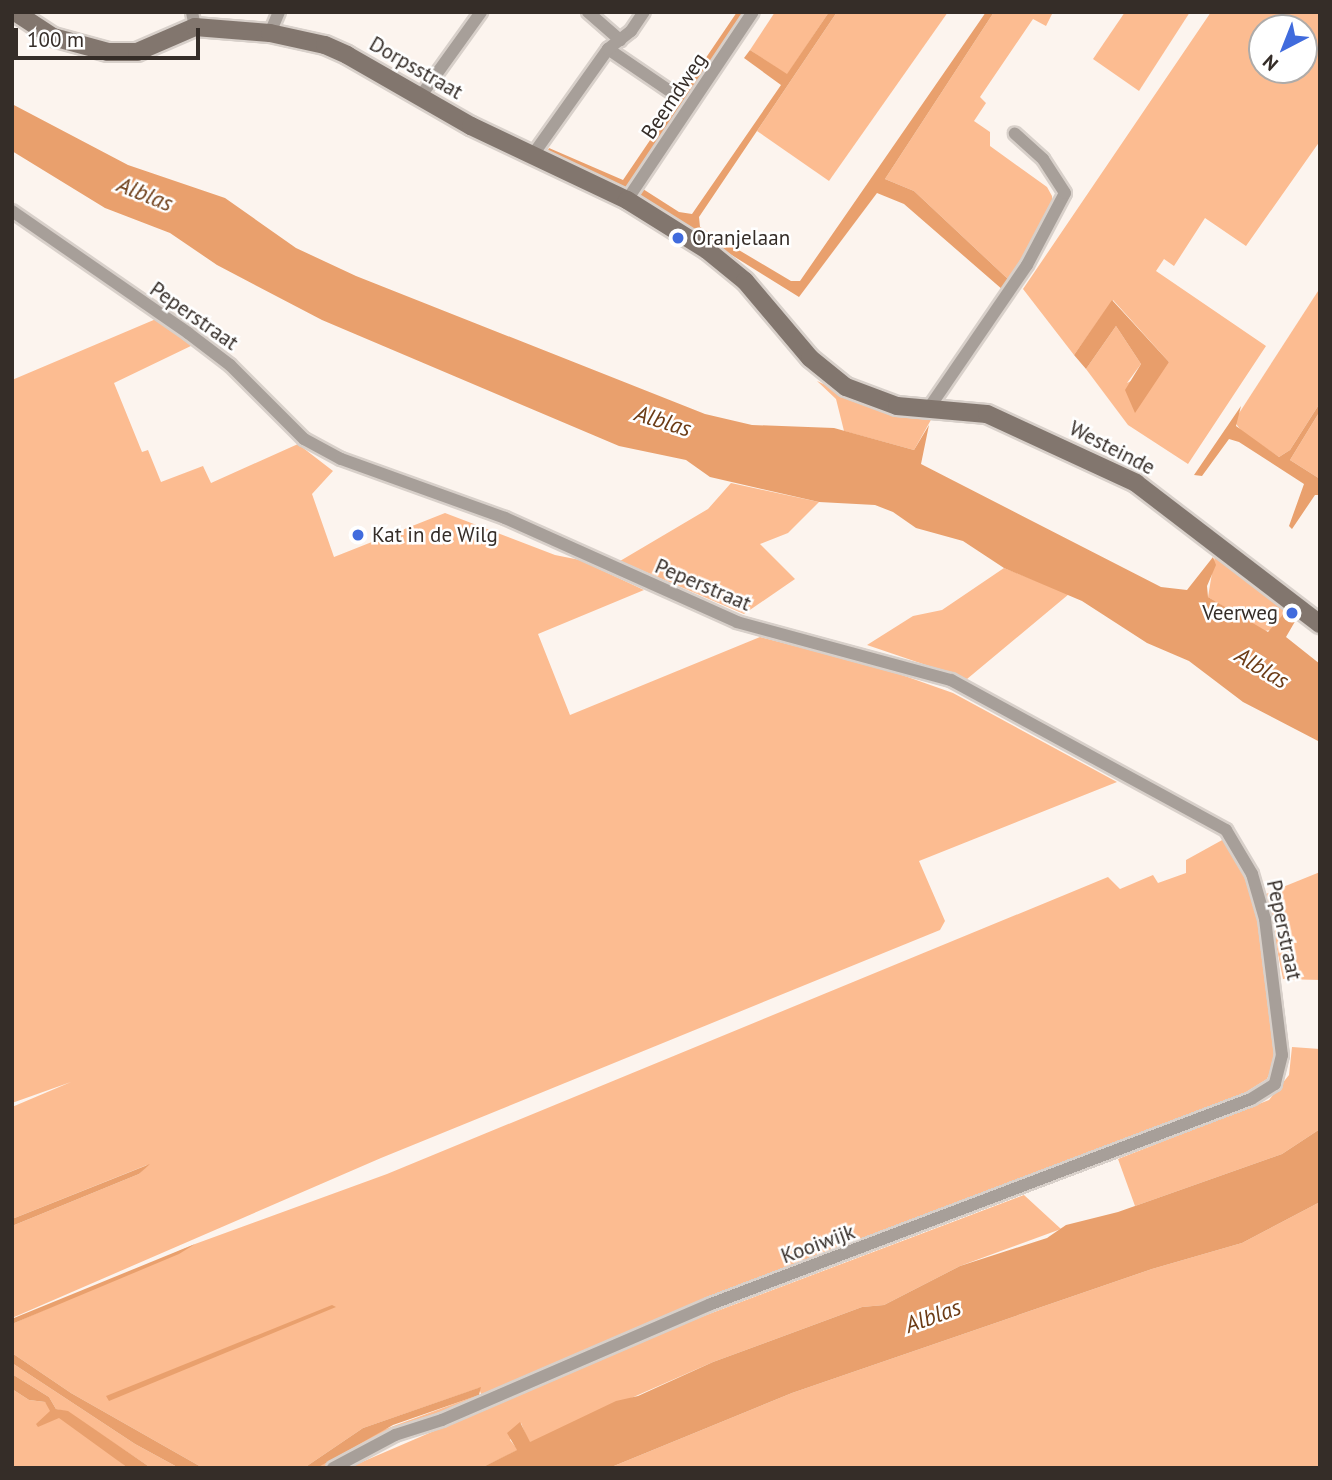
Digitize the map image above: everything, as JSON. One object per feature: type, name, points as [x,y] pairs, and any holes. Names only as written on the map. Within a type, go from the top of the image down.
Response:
[{"type":"street","name":"Dorpsstraat","points":[[15,12],[53,37],[115,53],[150,48],[193,19],[325,44],[532,156],[626,200]]},
{"type":"street","points":[[270,33],[279,12]]},
{"type":"street","points":[[420,97],[481,12]]},
{"type":"street","points":[[588,12],[620,40]]},
{"type":"street","points":[[532,156],[608,48],[620,40],[644,12]]},
{"type":"street","name":"Beemdweg","points":[[626,200],[753,12]]},
{"type":"street","points":[[608,48],[671,92]]},
{"type":"street","points":[[929,408],[1027,265],[1065,193],[1043,159],[1015,134]]},
{"type":"street","name":"Westeinde","points":[[626,200],[722,261],[810,358],[846,387],[897,406],[974,411],[1007,421],[1136,483],[1320,624]]},
{"type":"street","name":"Peperstraat","points":[[12,211],[188,333],[230,365],[304,439],[341,459],[505,518],[737,621],[951,680],[1226,830],[1252,874],[1265,919],[1283,1036]]},
{"type":"street","name":"Kooiwijk","points":[[333,1468],[395,1435],[442,1420],[711,1304],[1251,1099],[1275,1084],[1283,1036]]},
{"type":"shaded area","points":[[775,12],[829,12],[787,75],[750,50]]},
{"type":"shaded area","points":[[837,12],[948,12],[829,181],[757,131]]},
{"type":"shaded area","points":[[994,12],[1053,12],[1046,26],[1033,19],[980,97],[986,103],[974,121],[990,132],[990,146],[1047,187],[1052,196],[1053,207],[1010,281],[914,191],[885,179]]},
{"type":"shaded area","points":[[1125,12],[1190,12],[1139,91],[1093,59]]},
{"type":"shaded area","points":[[1211,12],[1320,12],[1320,141],[1246,246],[1205,218],[1174,266],[1164,259],[1156,271],[1266,346],[1188,464],[1128,425],[1086,369],[1116,326],[1141,364],[1127,383],[1169,362],[1113,300],[1074,355],[1023,289]]},
{"type":"shaded area","points":[[1320,288],[1320,403],[1290,450],[1279,457],[1242,432],[1234,421]]},
{"type":"shaded area","points":[[1112,300],[1169,362],[1135,413],[1125,390],[1141,364],[1116,326],[1086,369],[1074,355]]},
{"type":"shaded area","points":[[156,319],[195,344],[114,383],[142,452],[148,450],[161,482],[203,466],[211,483],[298,444],[333,471],[312,494],[334,557],[445,513],[555,555],[580,560],[644,590],[538,634],[570,715],[760,637],[885,669],[953,693],[1117,782],[919,861],[945,921],[940,930],[381,1158],[12,1318],[12,1226],[139,1174],[147,1165],[12,1219],[12,1107],[71,1082],[12,1103],[12,380]]},
{"type":"shaded area","points":[[817,381],[880,410],[932,418],[914,450],[844,431],[836,399]]},
{"type":"shaded area","points":[[1320,411],[1320,479],[1290,460]]},
{"type":"shaded area","points":[[731,483],[819,502],[788,533],[760,544],[795,579],[744,614],[620,561],[708,509]]},
{"type":"shaded area","points":[[1215,555],[1286,611],[1272,630],[1264,631],[1208,597]]},
{"type":"shaded area","points":[[1004,568],[1069,594],[967,679],[867,645],[913,616],[942,610]]},
{"type":"shaded area","points":[[1224,839],[1250,882],[1260,915],[1278,1055],[1267,1079],[1243,1094],[688,1308],[330,1468],[317,1468],[369,1435],[481,1394],[479,1388],[363,1428],[304,1468],[203,1468],[71,1393],[12,1353],[12,1324],[195,1244],[387,1174],[1108,877],[1120,889],[1153,875],[1158,883],[1186,873],[1186,860]]},
{"type":"shaded area","points":[[1320,872],[1320,980],[1283,979],[1266,894]]},
{"type":"shaded area","points":[[1292,1047],[1320,1049],[1320,1129],[1282,1154],[1135,1206],[1118,1159],[1269,1100],[1289,1075]]},
{"type":"shaded area","points":[[1024,1195],[1061,1229],[960,1266],[884,1305],[862,1307],[713,1362],[529,1443],[521,1423],[510,1440],[518,1450],[481,1468],[348,1468],[680,1325]]},
{"type":"shaded area","points":[[1320,1202],[1320,1465],[1313,1468],[609,1468],[792,1393],[1152,1269],[1242,1243]]},
{"type":"shaded area","points":[[12,1363],[135,1444],[179,1468],[151,1468],[68,1412],[56,1409],[49,1397],[12,1374]]},
{"type":"shaded area","points":[[12,1389],[29,1400],[45,1402],[128,1468],[12,1468]]},
{"type":"water","points":[[737,12],[745,12],[632,182],[679,212],[692,214],[781,85],[744,58],[750,50],[787,74],[829,12],[837,12],[699,217],[700,227],[791,281],[800,281],[986,12],[994,12],[885,179],[914,191],[1010,281],[1003,290],[904,204],[877,193],[799,297],[621,186],[547,152],[549,148],[623,180]]},
{"type":"water","name":"Alblas","points":[[12,104],[128,165],[225,198],[296,248],[356,276],[705,414],[752,425],[834,428],[914,450],[929,425],[921,464],[1161,587],[1187,590],[1213,557],[1216,565],[1207,586],[1208,597],[1268,632],[1286,611],[1297,618],[1286,637],[1320,664],[1320,742],[1243,702],[1189,661],[1147,643],[1082,601],[1004,568],[963,541],[916,528],[893,512],[875,505],[819,502],[710,477],[686,460],[619,446],[322,320],[217,265],[170,233],[105,208],[12,151]]},
{"type":"water","points":[[1320,403],[1320,411],[1290,460],[1320,479],[1320,495],[1315,495],[1292,529],[1289,526],[1304,484],[1239,442],[1229,439],[1202,476],[1194,475],[1241,406],[1236,426],[1279,457],[1290,450]]},
{"type":"water","name":"Alblas","points":[[1320,1129],[1320,1202],[1242,1243],[1152,1269],[792,1393],[609,1468],[481,1468],[517,1450],[507,1433],[520,1422],[530,1442],[616,1401],[638,1396],[713,1362],[862,1307],[884,1305],[960,1266],[1047,1238],[1066,1225],[1118,1212],[1282,1154]]},
{"type":"water","points":[[150,1164],[139,1174],[12,1226],[12,1219]]},
{"type":"water","points":[[195,1244],[179,1254],[12,1324],[14,1318]]},
{"type":"water","points":[[332,1305],[336,1307],[109,1401],[106,1396]]},
{"type":"water","points":[[12,1353],[71,1393],[203,1468],[179,1468],[135,1444],[12,1363]]},
{"type":"water","points":[[12,1374],[49,1397],[56,1409],[68,1411],[151,1468],[128,1468],[59,1418],[38,1427],[36,1424],[50,1411],[45,1402],[29,1400],[12,1389]]},
{"type":"water","points":[[481,1387],[479,1395],[393,1425],[317,1468],[304,1468],[363,1428]]},
{"type":"place","name":"Oranjelaan","points":[[678,238]]},
{"type":"place","name":"Kat in de Wilg","points":[[358,535]]},
{"type":"place","name":"Veerweg","points":[[1292,613]]}]
